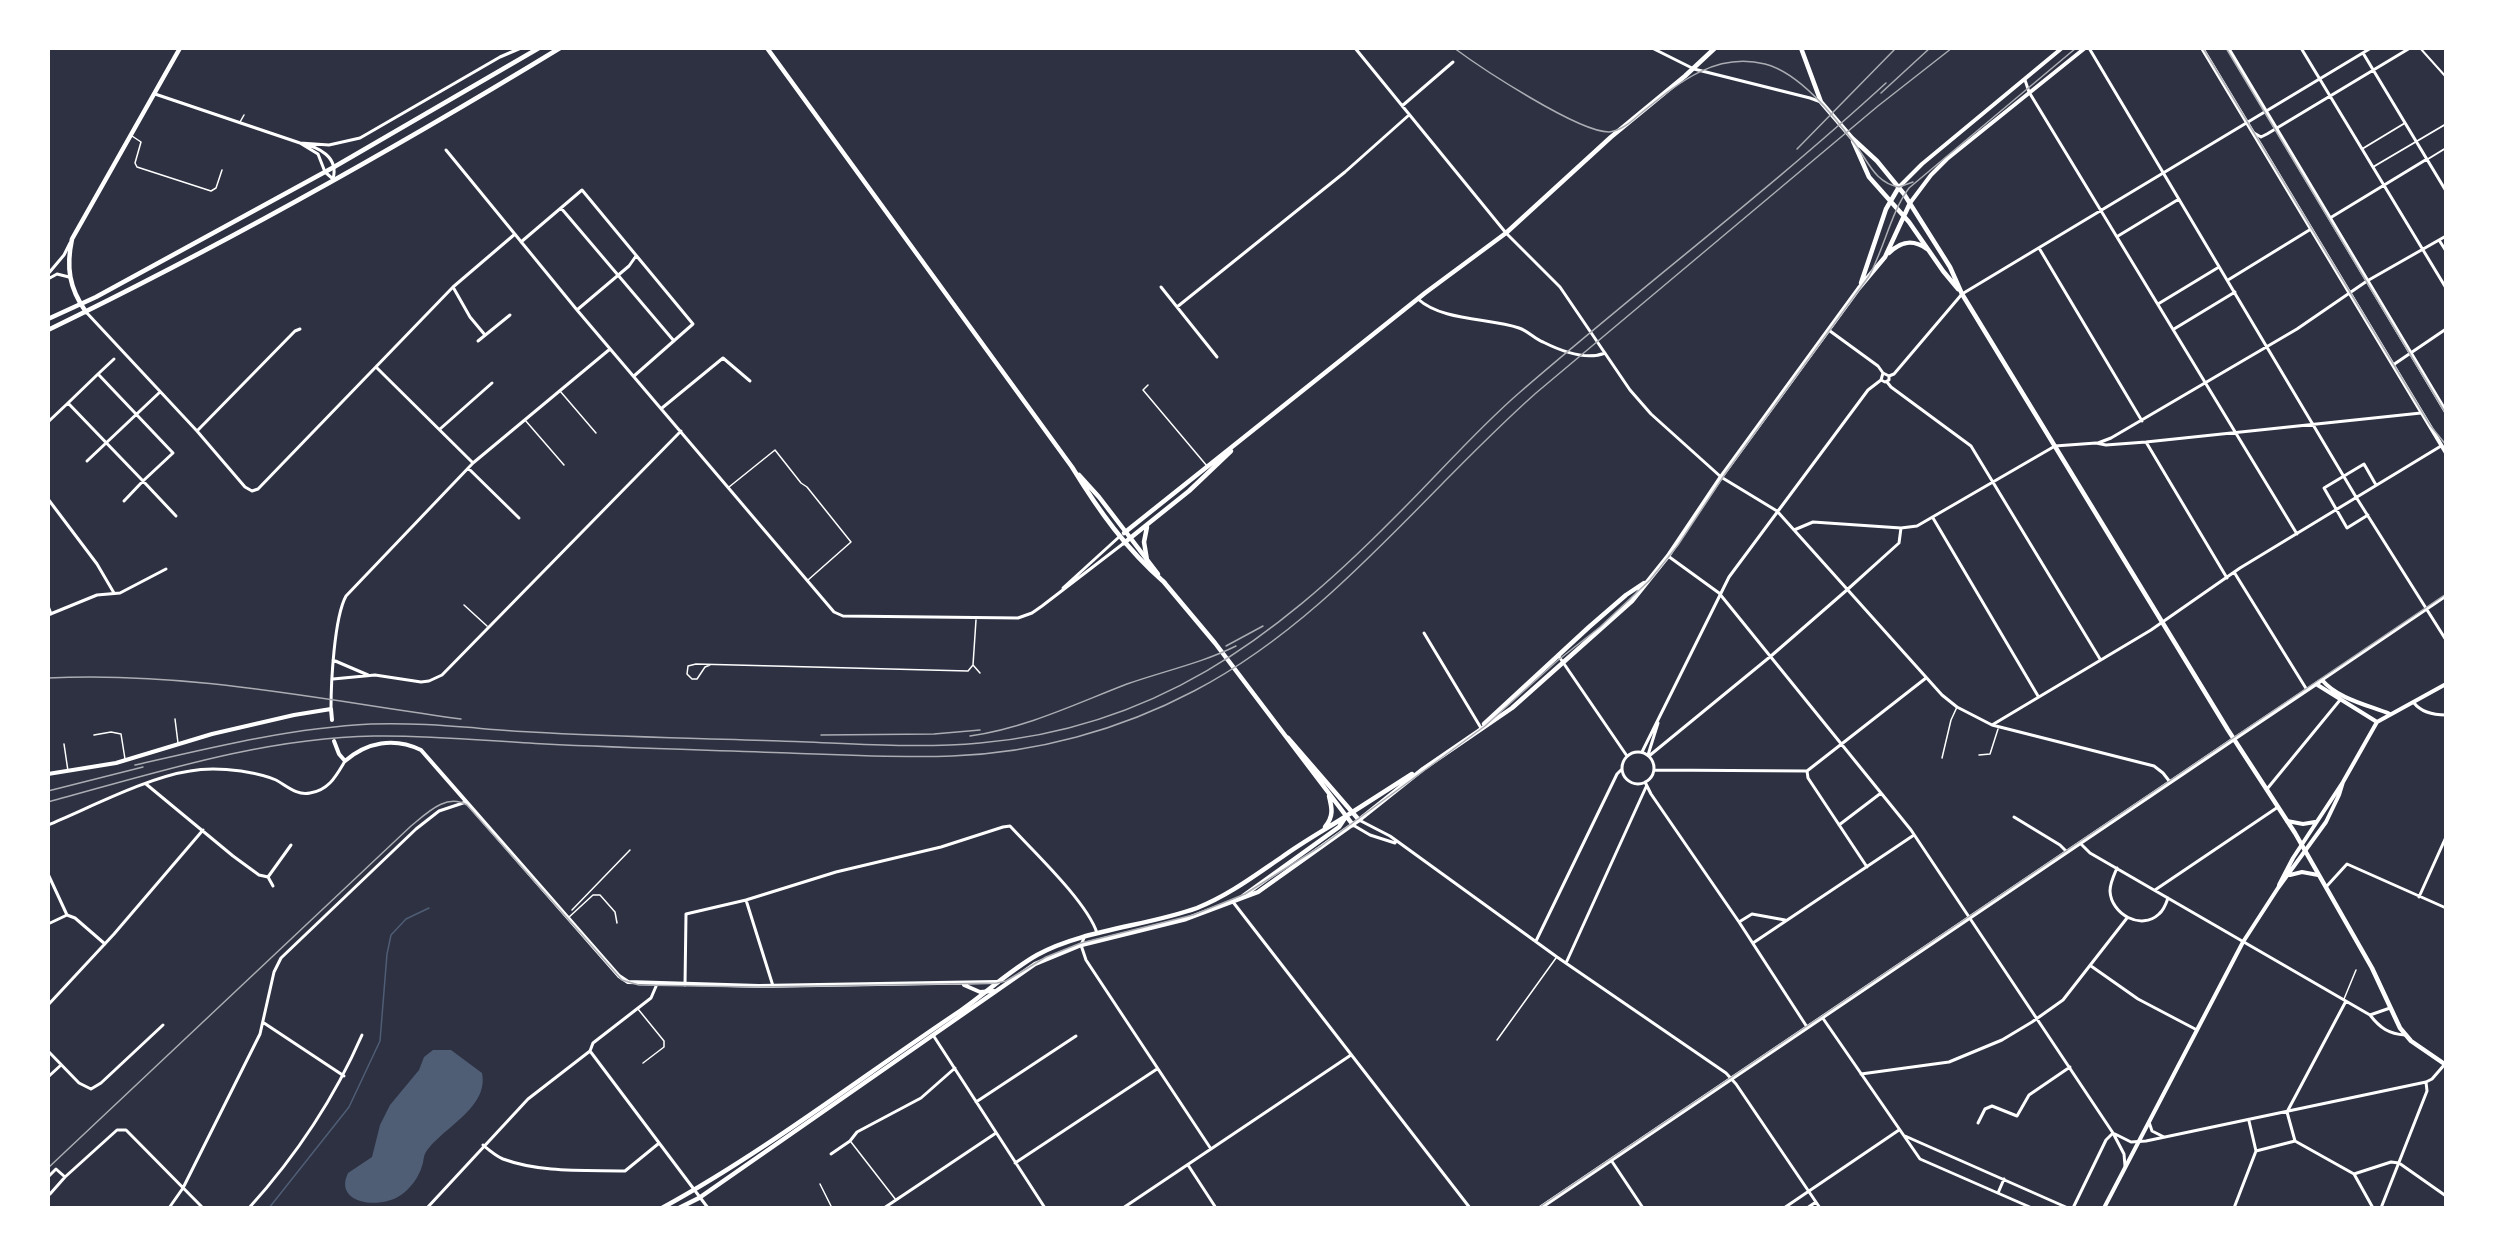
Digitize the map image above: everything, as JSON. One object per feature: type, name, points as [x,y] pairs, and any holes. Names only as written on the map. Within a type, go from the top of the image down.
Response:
[{"type":"main road","points":[[86,312],[69,277],[68,257],[72,239],[180,48]]},
{"type":"main road","points":[[48,319],[81,304],[325,172],[539,48]]},
{"type":"main road","points":[[48,330],[196,256],[560,48]]},
{"type":"main road","points":[[767,48],[1072,467],[1098,509],[1124,543],[1165,583]]},
{"type":"main road","points":[[1119,537],[1418,299],[1506,233],[1611,137],[1694,69],[1715,48]]},
{"type":"main road","points":[[1801,48],[1821,102],[1899,187],[1950,267],[1962,294],[2234,739],[2306,852],[2372,968],[2405,1035],[2446,1064]]},
{"type":"main road","points":[[1852,138],[1867,175],[1904,216],[1962,294]]},
{"type":"main road","points":[[1859,288],[1890,201],[1899,187]]},
{"type":"main road","points":[[1885,256],[1910,203]]},
{"type":"main road","points":[[1480,728],[1498,720],[1632,601],[1668,556],[1721,477],[1830,331],[1859,288],[1885,256],[1905,242],[1921,244],[1930,251]]},
{"type":"main road","points":[[1124,543],[1211,472],[1239,443]]},
{"type":"main road","points":[[1072,467],[1099,497],[1165,583],[1215,642],[1328,793],[1348,815],[1359,820]]},
{"type":"main road","points":[[1147,560],[1144,542],[1148,524]]},
{"type":"main road","points":[[662,1208],[694,1190],[1035,964],[1081,945],[1186,919],[1236,901],[1270,885],[1480,728],[1626,595],[1649,579]]},
{"type":"main road","points":[[1288,738],[1300,749],[1344,805],[1353,825]]},
{"type":"main road","points":[[1540,1208],[2234,739]]},
{"type":"main road","points":[[679,1208],[699,1198],[932,1033],[1019,965],[1040,953],[1194,909],[1228,894],[1403,778],[1423,769]]},
{"type":"main road","points":[[1322,831],[1332,813],[1328,793]]},
{"type":"main road","points":[[1236,901],[1339,827],[1348,815]]},
{"type":"street","points":[[300,143],[329,145],[360,138],[499,57],[521,48]]},
{"type":"street","points":[[1355,48],[1506,233],[1560,287],[1605,353],[1651,414],[1721,477],[1778,511],[1942,695],[1957,707],[1992,725],[2154,766],[2170,782]]},
{"type":"street","points":[[1652,48],[1694,69],[1821,102]]},
{"type":"street","points":[[1899,187],[1922,164],[2062,48]]},
{"type":"street","points":[[1910,203],[1930,174],[2029,92],[2087,48],[2268,346],[2356,497],[2446,640]]},
{"type":"street","points":[[2202,48],[2446,453]]},
{"type":"street","points":[[2228,48],[2446,412]]},
{"type":"street","points":[[2301,48],[2446,288]]},
{"type":"street","points":[[1887,382],[1889,376],[1894,374],[1962,294],[2371,48]]},
{"type":"street","points":[[2252,132],[2262,136],[2276,129],[2410,48]]},
{"type":"street","points":[[2420,48],[2446,77]]},
{"type":"street","points":[[2363,53],[2446,191]]},
{"type":"street","points":[[1402,106],[1453,62]]},
{"type":"street","points":[[2025,80],[2029,92],[2297,534]]},
{"type":"street","points":[[155,94],[324,151],[334,167],[333,179]]},
{"type":"street","points":[[1177,307],[1345,172],[1409,116]]},
{"type":"street","points":[[2362,149],[2405,123]]},
{"type":"street","points":[[2373,167],[2446,124]]},
{"type":"street","points":[[300,143],[318,154],[325,172],[333,179]]},
{"type":"street","points":[[2331,218],[2446,148]]},
{"type":"street","points":[[446,150],[577,310],[834,612],[843,616],[1018,618],[1032,613],[1124,543]]},
{"type":"street","points":[[520,242],[582,190],[693,324],[634,376]]},
{"type":"street","points":[[2118,236],[2179,199]]},
{"type":"street","points":[[561,207],[674,341]]},
{"type":"street","points":[[2228,280],[2311,229]]},
{"type":"street","points":[[86,312],[197,431],[245,487],[252,491],[258,489],[453,287],[515,234]]},
{"type":"street","points":[[1794,530],[1813,522],[1901,528],[1917,526],[2055,446],[2096,443],[2111,438],[2268,346],[2367,282],[2446,236]]},
{"type":"street","points":[[48,274],[64,255],[72,239]]},
{"type":"street","points":[[2439,240],[2446,250]]},
{"type":"street","points":[[2039,248],[2142,421]]},
{"type":"street","points":[[577,310],[629,266],[636,256]]},
{"type":"street","points":[[2158,304],[2219,267]]},
{"type":"street","points":[[48,279],[57,274],[69,277]]},
{"type":"street","points":[[453,287],[470,317],[485,335]]},
{"type":"street","points":[[1161,287],[1217,357]]},
{"type":"street","points":[[2174,329],[2235,292]]},
{"type":"street","points":[[1418,299],[1433,309],[1521,328],[1542,342],[1574,354],[1590,357],[1605,353]]},
{"type":"street","points":[[478,341],[510,315]]},
{"type":"street","points":[[197,431],[295,331],[300,329]]},
{"type":"street","points":[[2392,365],[2446,329]]},
{"type":"street","points":[[1830,331],[1889,376]]},
{"type":"street","points":[[332,720],[333,660],[339,614],[346,597],[473,463],[610,349]]},
{"type":"street","points":[[662,408],[723,358],[750,381]]},
{"type":"street","points":[[48,422],[114,359]]},
{"type":"street","points":[[376,367],[473,463]]},
{"type":"street","points":[[1642,752],[1719,593],[1868,390],[1881,380],[1884,373]]},
{"type":"street","points":[[98,374],[173,453],[124,501]]},
{"type":"street","points":[[1881,380],[1887,382],[1971,446],[2101,659]]},
{"type":"street","points":[[440,429],[492,383]]},
{"type":"street","points":[[87,461],[160,392]]},
{"type":"street","points":[[68,403],[176,516]]},
{"type":"street","points":[[2096,443],[2106,445],[2146,442],[2421,413]]},
{"type":"street","points":[[333,679],[369,675],[421,682],[436,679],[681,431]]},
{"type":"street","points":[[2146,442],[2227,578]]},
{"type":"street","points":[[1992,725],[2162,621],[2234,572],[2441,446]]},
{"type":"street","points":[[2368,515],[2348,528],[2324,488],[2364,464],[2376,485]]},
{"type":"street","points":[[468,468],[519,518]]},
{"type":"street","points":[[48,499],[97,564],[114,594]]},
{"type":"street","points":[[1933,518],[2038,696]]},
{"type":"street","points":[[1648,755],[1771,657],[1848,589],[1899,543],[1901,528]]},
{"type":"street","points":[[1057,594],[1119,537]]},
{"type":"street","points":[[1668,556],[1719,593],[1914,835],[2113,1133],[2124,1154],[2125,1166]]},
{"type":"street","points":[[48,606],[50,614],[97,595],[114,594],[166,569]]},
{"type":"street","points":[[2234,572],[2307,690]]},
{"type":"street","points":[[2234,739],[2446,596]]},
{"type":"street","points":[[1424,633],[1480,728]]},
{"type":"street","points":[[1558,655],[1627,756]]},
{"type":"street","points":[[333,660],[369,675]]},
{"type":"street","points":[[1654,770],[1807,771],[1927,678]]},
{"type":"street","points":[[2322,680],[2328,687],[2349,698],[2390,714]]},
{"type":"street","points":[[2316,684],[2377,722]]},
{"type":"street","points":[[2104,1208],[2243,942],[2278,888],[2315,822],[2343,782],[2377,722],[2446,684]]},
{"type":"street","points":[[2266,790],[2340,700]]},
{"type":"street","points":[[2414,703],[2432,715],[2446,715]]},
{"type":"street","points":[[48,774],[100,767],[178,744],[294,715],[331,709]]},
{"type":"street","points":[[1648,755],[1658,729],[1659,719]]},
{"type":"street","points":[[334,741],[339,754],[345,761]]},
{"type":"street","points":[[48,825],[146,784],[187,771],[238,771],[272,778],[305,794],[326,788],[345,761],[358,750],[382,742],[415,747],[422,751],[624,980],[632,983],[773,986],[998,982]]},
{"type":"street","points":[[1536,942],[1627,756],[1634,752],[1648,755],[1654,770]]},
{"type":"street","points":[[1622,769],[1630,782],[1646,784]]},
{"type":"street","points":[[1566,963],[1654,770]]},
{"type":"street","points":[[1807,771],[1808,778],[1867,867]]},
{"type":"street","points":[[2278,888],[2306,852],[2335,806],[2343,782]]},
{"type":"street","points":[[146,784],[259,875],[268,877],[273,886]]},
{"type":"street","points":[[1646,784],[1808,1027]]},
{"type":"street","points":[[1839,825],[1881,793]]},
{"type":"street","points":[[169,1208],[183,1188],[264,1023],[269,993],[281,958],[416,829],[439,811],[466,802]]},
{"type":"street","points":[[2155,890],[2278,807]]},
{"type":"street","points":[[2014,817],[2060,845],[2067,852]]},
{"type":"street","points":[[1359,820],[1390,836],[1557,957],[1732,1078],[1820,1208]]},
{"type":"street","points":[[2287,821],[2303,824],[2315,822]]},
{"type":"street","points":[[1353,825],[1378,838],[1397,843]]},
{"type":"street","points":[[686,985],[686,914],[746,900],[818,877],[941,847],[1010,826],[1087,913],[1097,935]]},
{"type":"street","points":[[48,1005],[105,944],[203,830]]},
{"type":"street","points":[[1753,943],[1914,835]]},
{"type":"street","points":[[2419,897],[2446,837]]},
{"type":"street","points":[[2080,843],[2090,853],[2344,1000],[2370,1016],[2379,1026],[2392,1034],[2405,1035]]},
{"type":"street","points":[[268,877],[291,844]]},
{"type":"street","points":[[2325,887],[2347,864],[2446,908]]},
{"type":"street","points":[[2117,868],[2110,891],[2117,909],[2127,918],[2148,921],[2158,915],[2168,898]]},
{"type":"street","points":[[2289,875],[2302,872],[2318,875]]},
{"type":"street","points":[[48,874],[67,915],[75,918],[105,944]]},
{"type":"street","points":[[746,900],[773,986]]},
{"type":"street","points":[[1236,901],[1470,1208]]},
{"type":"street","points":[[1739,922],[1752,914],[1787,920]]},
{"type":"street","points":[[48,924],[67,915]]},
{"type":"street","points":[[1861,1074],[1949,1062],[2002,1040],[2038,1019],[2063,1000],[2127,918]]},
{"type":"street","points":[[1084,939],[1081,945],[1086,960],[1211,1149]]},
{"type":"street","points":[[2091,966],[2138,999],[2197,1029]]},
{"type":"street","points":[[961,983],[985,992],[1002,987]]},
{"type":"street","points":[[427,1208],[528,1099],[590,1051],[593,1043],[654,994],[657,984]]},
{"type":"street","points":[[2295,1141],[2287,1112],[2344,1000]]},
{"type":"street","points":[[2370,1016],[2390,1008]]},
{"type":"street","points":[[1822,1017],[1915,1154],[1934,1165],[2032,1208]]},
{"type":"street","points":[[264,1023],[344,1076]]},
{"type":"street","points":[[48,1051],[79,1083],[91,1089],[101,1083],[163,1025]]},
{"type":"street","points":[[932,1033],[1045,1208]]},
{"type":"street","points":[[249,1208],[303,1142],[344,1076],[362,1035]]},
{"type":"street","points":[[976,1102],[1076,1036]]},
{"type":"street","points":[[590,1051],[708,1208]]},
{"type":"street","points":[[1123,1208],[1352,1055]]},
{"type":"street","points":[[2113,1133],[2123,1139],[2137,1142],[2249,1120],[2426,1082],[2446,1064]]},
{"type":"street","points":[[48,1077],[61,1065]]},
{"type":"street","points":[[1978,1122],[1985,1109],[1992,1106],[2017,1116],[2030,1095],[2070,1067]]},
{"type":"street","points":[[831,1154],[850,1141],[857,1132],[921,1098],[955,1068]]},
{"type":"street","points":[[1015,1163],[1157,1069]]},
{"type":"street","points":[[2381,1208],[2427,1091],[2426,1082]]},
{"type":"street","points":[[2149,1120],[2152,1131],[2166,1137]]},
{"type":"street","points":[[2234,1208],[2256,1150],[2249,1120]]},
{"type":"street","points":[[48,1191],[50,1194],[65,1177],[117,1130],[126,1130],[203,1208]]},
{"type":"street","points":[[1784,1208],[1899,1130]]},
{"type":"street","points":[[884,1208],[996,1133]]},
{"type":"street","points":[[2073,1208],[2106,1140],[2113,1133]]},
{"type":"street","points":[[1903,1136],[2068,1208]]},
{"type":"street","points":[[2256,1150],[2295,1141],[2354,1174],[2373,1208]]},
{"type":"street","points":[[483,1145],[501,1158],[528,1165],[571,1170],[625,1171],[659,1143]]},
{"type":"street","points":[[1611,1160],[1643,1208]]},
{"type":"street","points":[[2354,1174],[2391,1162],[2399,1163],[2446,1196]]},
{"type":"street","points":[[1188,1165],[1216,1208]]},
{"type":"street","points":[[48,1176],[56,1169],[65,1177]]},
{"type":"street","points":[[1998,1193],[2004,1179]]},
{"type":"street","points":[[1807,1208],[1816,1202]]},
{"type":"lane","points":[[239,123],[244,115]]},
{"type":"lane","points":[[131,135],[141,142],[135,163],[137,167],[211,191],[216,188],[222,170]]},
{"type":"lane","points":[[1148,385],[1143,390],[1211,472]]},
{"type":"lane","points":[[560,390],[596,433]]},
{"type":"lane","points":[[524,420],[564,465]]},
{"type":"lane","points":[[729,487],[775,450],[848,535],[850,544],[807,581]]},
{"type":"lane","points":[[464,605],[487,627]]},
{"type":"lane","points":[[710,665],[705,667],[697,679],[692,679],[687,674],[688,666],[693,664],[964,672],[970,670],[973,665],[976,619]]},
{"type":"lane","points":[[973,665],[980,673]]},
{"type":"lane","points":[[1942,758],[1951,720],[1957,707]]},
{"type":"lane","points":[[175,719],[178,744]]},
{"type":"lane","points":[[1979,755],[1990,754],[1998,727]]},
{"type":"lane","points":[[94,735],[111,732],[121,734],[125,760]]},
{"type":"lane","points":[[64,744],[68,772]]},
{"type":"lane","points":[[572,910],[630,850]]},
{"type":"lane","points":[[568,918],[593,895],[600,895],[615,912],[617,923]]},
{"type":"lane","points":[[1497,1040],[1557,957]]},
{"type":"lane","points":[[2344,1000],[2356,970]]},
{"type":"lane","points":[[638,1008],[664,1041],[664,1047],[643,1063]]},
{"type":"lane","points":[[850,1141],[896,1200]]},
{"type":"lane","points":[[820,1184],[832,1208]]},
{"type":"water","points":[[433,1050],[451,1050],[482,1073],[479,1097],[472,1107],[426,1152],[419,1174],[401,1195],[392,1200],[371,1203],[353,1198],[347,1192],[345,1183],[348,1173],[372,1157],[380,1125],[390,1105],[419,1070],[424,1057]]},
{"type":"waterway","points":[[269,1208],[349,1107],[380,1041],[387,954],[391,935],[406,919],[429,908]]},
{"type":"tram line","points":[[1454,48],[1485,70],[1553,111],[1576,122],[1609,132],[1626,126],[1682,82],[1713,66],[1746,61],[1765,64],[1791,76],[1815,97],[1847,133],[1873,170],[1884,181],[1899,187],[1913,182]]},
{"type":"tram line","points":[[48,1168],[411,826],[430,810],[452,801],[467,805],[622,980],[639,985],[757,987],[997,983],[1006,981],[1046,957],[1081,943],[1193,915],[1245,894],[1321,846],[1485,726],[1557,661],[1600,627],[1650,580],[1678,545],[1727,471],[1869,276],[1897,208],[1909,188],[2076,48]]},
{"type":"tram line","points":[[2203,48],[2430,425],[2446,445]]},
{"type":"tram line","points":[[2226,48],[2446,414]]},
{"type":"tram line","points":[[1538,1208],[2446,594]]},
{"type":"railway","points":[[1797,149],[1896,48]]},
{"type":"railway","points":[[1881,93],[1930,48]]},
{"type":"railway","points":[[48,802],[209,759],[250,750],[332,738],[417,736],[636,748],[870,756],[952,756],[1015,750],[1046,744],[1077,737],[1137,717],[1194,691],[1243,662],[1289,629],[1374,553],[1536,393],[1878,106],[1952,48]]},
{"type":"railway","points":[[135,765],[282,734],[371,724],[431,725],[593,735],[930,746],[980,743],[1043,734],[1101,719],[1155,697],[1207,671],[1255,639],[1302,603],[1408,504],[1486,423],[1519,393],[1796,162],[1886,83]]},
{"type":"railway","points":[[1226,646],[1263,626]]},
{"type":"railway","points":[[970,736],[1031,721],[1236,646]]},
{"type":"railway","points":[[48,678],[100,677],[204,683],[461,719]]},
{"type":"railway","points":[[821,735],[934,734],[980,730]]},
{"type":"railway","points":[[48,791],[143,767]]}]
